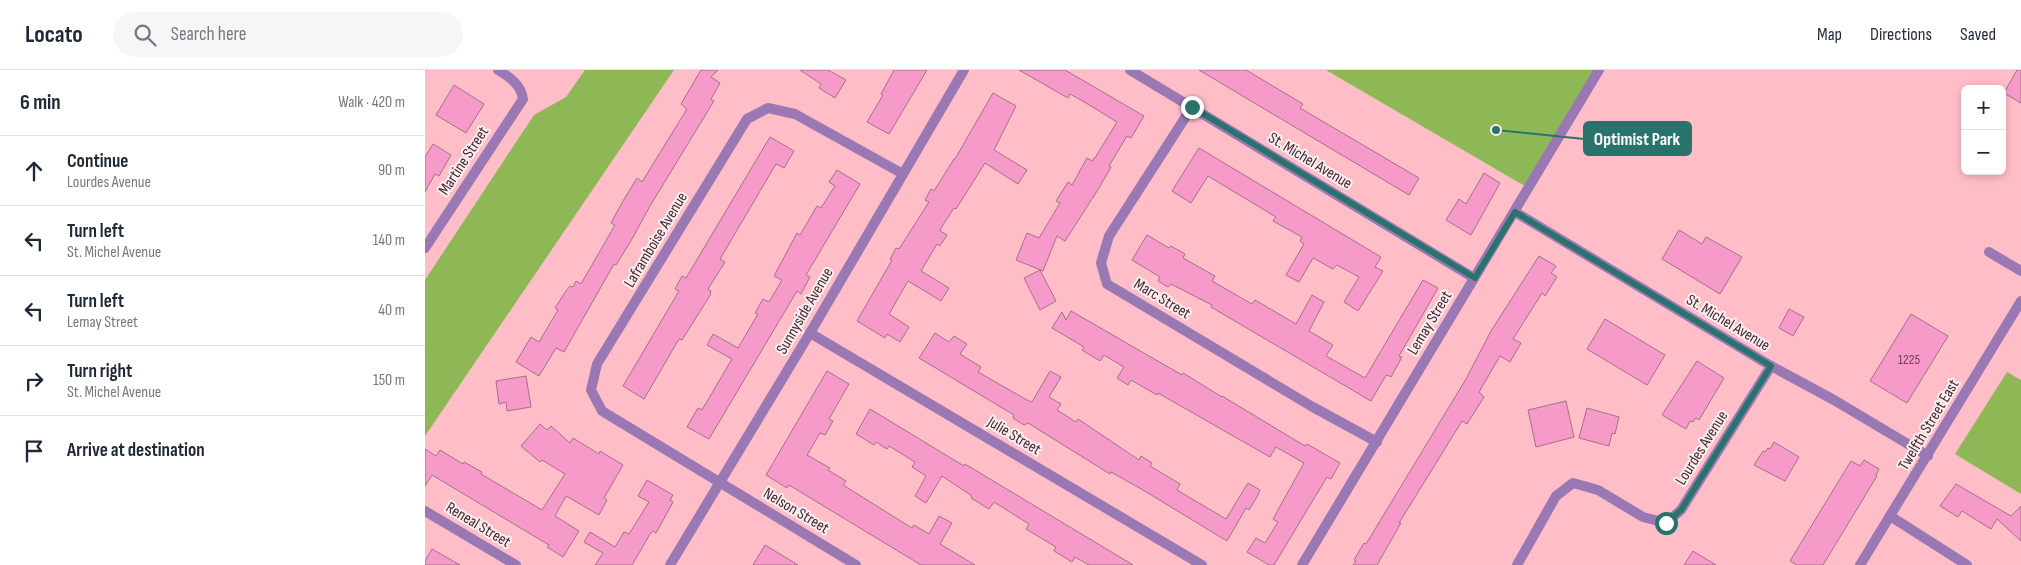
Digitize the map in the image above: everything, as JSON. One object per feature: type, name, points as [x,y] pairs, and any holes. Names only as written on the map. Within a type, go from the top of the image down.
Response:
[{"type":"street","name":"Martine Street","points":[[425,248],[523,100],[521,89],[498,70]]},
{"type":"street","name":"Sunnyside Avenue","points":[[670,565],[721,483],[964,70]]},
{"type":"street","name":"St. Michel Avenue","points":[[1131,70],[1475,278]]},
{"type":"street","name":"Lemay Street","points":[[1302,565],[1599,70]]},
{"type":"street","name":"Marc Street","points":[[1192,107],[1109,236],[1101,263],[1107,284],[1311,406],[1377,442]]},
{"type":"street","name":"Laframboise Avenue","points":[[721,483],[602,411],[591,390],[597,364],[747,119],[768,108],[795,114],[903,174]]},
{"type":"street","name":"St. Michel Avenue","points":[[1515,212],[1771,366],[1834,400],[1928,456]]},
{"type":"street","points":[[1989,252],[2021,272]]},
{"type":"street","name":"Twelfth Street East","points":[[1860,565],[1928,456],[2021,300]]},
{"type":"street","name":"Julie Street","points":[[810,333],[1202,565]]},
{"type":"street","name":"Lourdes Avenue","points":[[1517,565],[1556,496],[1573,483],[1598,490],[1643,517],[1666,523],[1681,510],[1771,366]]},
{"type":"street","name":"Nelson Street","points":[[721,483],[856,565]]},
{"type":"street","name":"Reneal Street","points":[[425,510],[516,565]]},
{"type":"street","points":[[1890,516],[1967,565]]},
{"type":"green space","points":[[585,70],[674,70],[425,436],[425,280],[534,115],[566,97]]},
{"type":"green space","points":[[1326,70],[1600,70],[1530,189]]},
{"type":"green space","points":[[2007,372],[2021,380],[2021,494],[1955,454]]},
{"type":"building","points":[[701,70],[718,70],[711,77],[720,83],[711,99],[714,101],[632,239],[616,265],[614,264],[564,352],[556,348],[539,376],[516,362],[531,337],[539,342],[558,310],[555,308],[570,286],[573,287],[576,281],[581,284],[615,225],[611,223],[623,201],[637,178],[642,182],[687,109],[681,104]]},
{"type":"building","points":[[800,70],[828,70],[846,80],[835,98],[819,88],[821,84]]},
{"type":"building","points":[[894,70],[927,70],[889,134],[867,122],[883,95],[881,94]]},
{"type":"building","points":[[1019,70],[1065,70],[1144,116],[1131,138],[1127,136],[1109,166],[1111,167],[1099,188],[1065,241],[1057,236],[1043,271],[1016,260],[1027,233],[1039,238],[1060,203],[1056,201],[1068,182],[1072,185],[1087,158],[1092,161],[1095,158],[1117,122],[1070,94],[1068,98]]},
{"type":"building","points":[[1199,70],[1246,70],[1303,104],[1300,108],[1419,178],[1409,195]]},
{"type":"building","points":[[2017,70],[2021,70],[2021,103],[2006,94],[2006,89]]},
{"type":"building","points":[[454,85],[484,104],[466,133],[436,115]]},
{"type":"building","points":[[993,93],[1016,106],[994,150],[1027,170],[1018,184],[985,163],[956,209],[954,208],[941,228],[940,231],[947,235],[940,246],[937,244],[921,271],[949,288],[941,301],[908,281],[889,314],[909,327],[900,342],[887,334],[885,338],[857,321],[892,260],[890,259],[896,248],[899,249],[929,202],[925,200],[931,189],[934,191],[955,159]]},
{"type":"building","points":[[770,137],[794,151],[784,168],[776,164],[720,259],[725,262],[708,289],[711,291],[711,294],[682,340],[679,339],[644,399],[623,386],[679,291],[675,289],[682,276],[686,278]]},
{"type":"building","points":[[433,144],[451,155],[439,176],[435,174],[425,192],[425,157]]},
{"type":"building","points":[[1199,148],[1381,257],[1375,267],[1383,271],[1358,311],[1344,302],[1359,277],[1337,265],[1333,269],[1313,258],[1299,282],[1286,275],[1304,244],[1300,241],[1302,237],[1273,221],[1276,217],[1208,176],[1191,203],[1172,191]]},
{"type":"building","points":[[837,170],[860,184],[806,275],[810,277],[801,294],[797,291],[709,439],[687,427],[698,408],[702,410],[732,359],[707,345],[713,334],[738,348],[758,314],[755,313],[763,299],[769,302],[782,280],[774,276],[797,233],[800,235],[817,206],[821,208],[835,186],[829,182]]},
{"type":"building","points":[[1484,173],[1500,183],[1471,235],[1446,220],[1459,199],[1466,204]]},
{"type":"building","points":[[1679,230],[1702,244],[1706,237],[1742,257],[1720,294],[1662,259]]},
{"type":"building","points":[[1147,235],[1169,248],[1171,246],[1185,254],[1183,258],[1215,276],[1212,281],[1252,304],[1255,300],[1296,324],[1312,295],[1324,302],[1309,331],[1333,345],[1326,356],[1365,378],[1423,280],[1438,288],[1399,356],[1402,357],[1391,377],[1387,375],[1385,377],[1371,401],[1211,307],[1212,305],[1171,284],[1168,287],[1158,281],[1160,277],[1132,260]]},
{"type":"building","points":[[1539,256],[1556,266],[1551,273],[1557,277],[1545,296],[1542,293],[1513,339],[1521,343],[1510,362],[1500,356],[1479,392],[1484,397],[1467,424],[1462,421],[1399,523],[1401,523],[1377,565],[1353,565],[1364,543],[1366,544],[1466,379],[1491,331]]},
{"type":"building","points":[[1040,270],[1056,301],[1040,310],[1024,278]]},
{"type":"building","points":[[1789,309],[1804,317],[1793,336],[1779,328]]},
{"type":"building","points":[[1071,311],[1182,375],[1183,373],[1305,446],[1307,444],[1340,463],[1331,479],[1327,477],[1274,565],[1269,565],[1247,552],[1256,538],[1265,543],[1278,522],[1273,519],[1304,463],[1276,447],[1270,457],[1158,393],[1157,395],[1131,380],[1128,385],[1117,378],[1124,367],[1104,355],[1100,361],[1082,350],[1084,347],[1052,328],[1062,312],[1066,320]]},
{"type":"building","points":[[1911,314],[1948,336],[1907,403],[1870,381]]},
{"type":"building","points":[[1605,319],[1665,355],[1647,385],[1587,349]]},
{"type":"building","points":[[935,333],[949,342],[954,336],[967,344],[960,354],[981,367],[978,372],[1032,402],[1050,371],[1061,377],[1049,397],[1061,404],[1057,410],[1076,422],[1078,419],[1139,460],[1141,456],[1152,463],[1150,466],[1180,484],[1177,490],[1226,519],[1248,483],[1260,490],[1258,495],[1249,510],[1246,508],[1227,541],[1143,490],[1111,472],[1110,474],[1028,423],[1024,425],[1013,418],[1014,415],[919,358]]},
{"type":"building","points":[[1697,361],[1724,378],[1699,420],[1696,418],[1693,422],[1690,421],[1686,429],[1662,415]]},
{"type":"building","points":[[827,371],[849,384],[829,419],[833,421],[825,435],[820,433],[807,455],[830,468],[828,470],[846,481],[843,485],[912,528],[914,525],[929,534],[939,516],[952,523],[940,544],[975,565],[921,565],[789,485],[787,488],[766,475]]},
{"type":"building","points":[[526,376],[531,407],[507,411],[506,402],[499,404],[496,381]]},
{"type":"building","points":[[1566,401],[1574,437],[1536,447],[1528,410]]},
{"type":"building","points":[[1587,408],[1619,417],[1615,434],[1612,433],[1609,446],[1579,438]]},
{"type":"building","points":[[870,409],[1133,565],[1089,565],[1075,557],[1072,562],[1054,551],[1056,547],[1026,529],[1029,524],[994,502],[989,509],[942,476],[926,503],[915,496],[926,476],[912,467],[915,462],[889,446],[887,449],[876,442],[874,445],[856,434]]},
{"type":"building","points":[[540,424],[547,430],[551,426],[570,443],[573,438],[599,454],[600,451],[623,465],[604,498],[607,500],[599,515],[566,496],[555,516],[579,531],[563,557],[547,547],[549,545],[432,475],[425,486],[425,449],[436,456],[440,450],[463,464],[464,462],[482,472],[481,474],[542,510],[565,474],[542,460],[540,462],[521,446]]},
{"type":"building","points":[[1774,442],[1799,457],[1785,481],[1754,465],[1763,451],[1765,452],[1768,448],[1770,449]]},
{"type":"building","points":[[1864,460],[1879,469],[1877,476],[1823,565],[1797,565],[1790,561],[1851,461],[1860,466]]},
{"type":"building","points":[[647,480],[673,495],[670,500],[673,502],[656,533],[653,531],[650,534],[632,565],[595,565],[603,553],[584,542],[590,532],[615,547],[624,532],[629,534],[649,502],[638,496]]},
{"type":"building","points":[[1956,484],[2011,516],[2021,506],[2021,541],[1997,519],[1991,529],[1962,511],[1958,517],[1940,506]]},
{"type":"building","points":[[765,545],[798,565],[753,565]]},
{"type":"building","points":[[432,549],[460,565],[425,565],[425,561]]},
{"type":"building","points":[[1693,551],[1716,565],[1684,565]]},
{"type":"place","name":"Optimist Park","points":[[1496,130]]},
{"type":"route","points":[[1192,107],[1475,278],[1515,212],[1771,366],[1681,510],[1666,523]]}]
